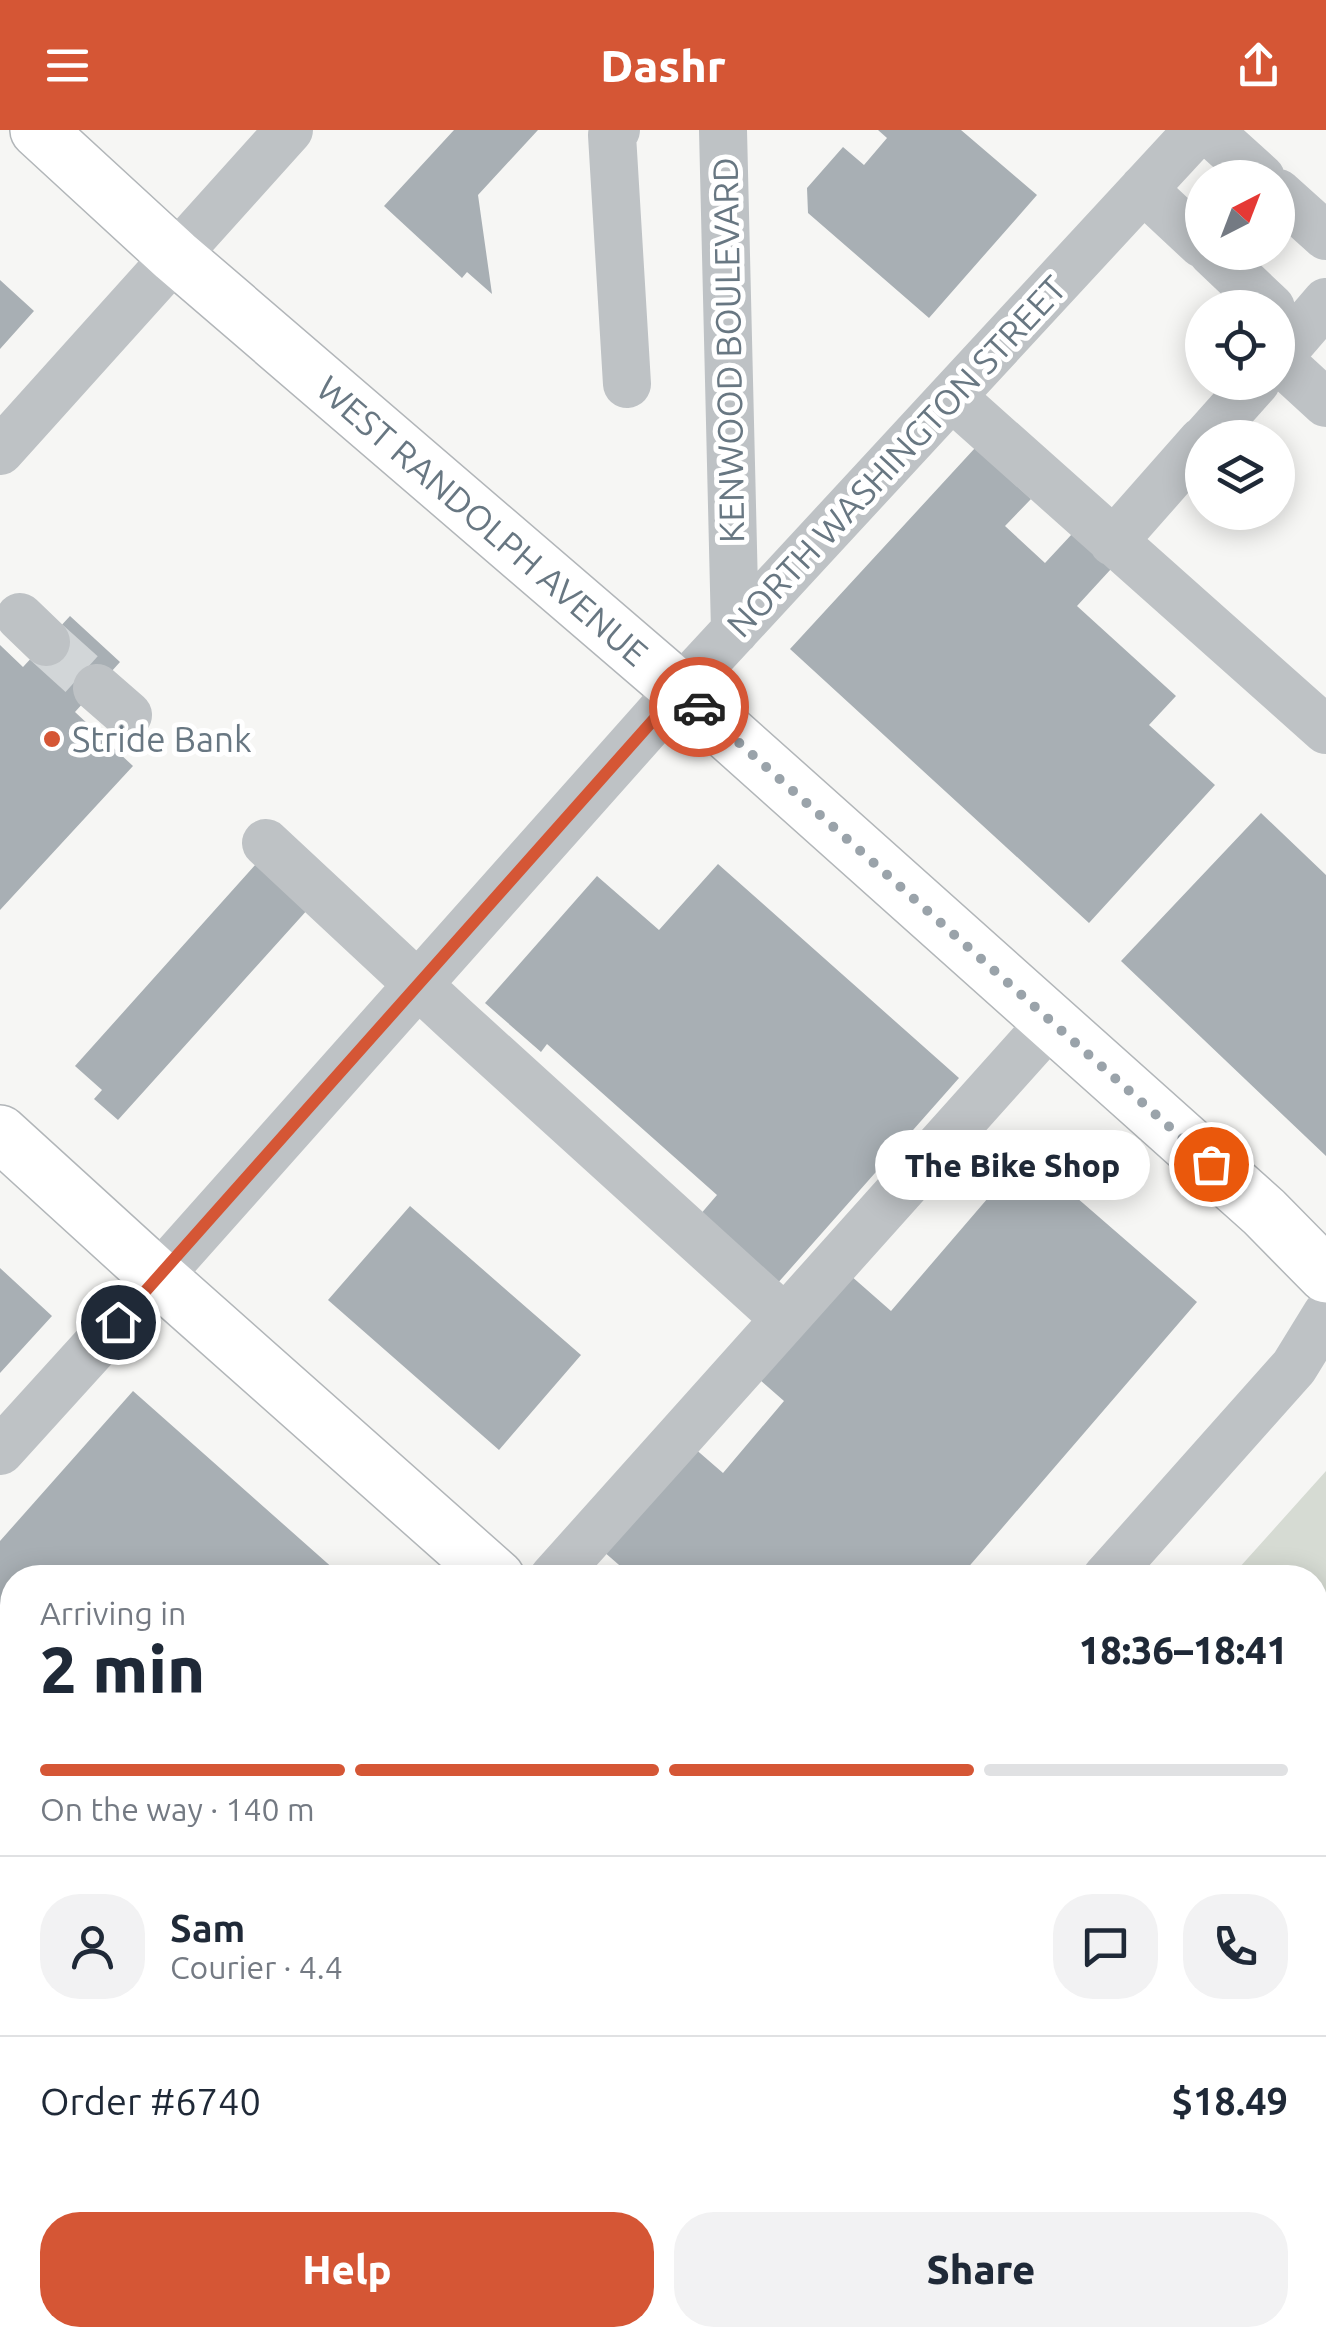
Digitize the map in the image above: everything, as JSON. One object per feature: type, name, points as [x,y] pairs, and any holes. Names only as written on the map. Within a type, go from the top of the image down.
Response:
[{"type":"main road","name":"WEST RANDOLPH AVENUE","points":[[38,130],[174,256],[680,690],[1264,1212],[1326,1274]]},
{"type":"main road","points":[[0,1133],[482,1565]]},
{"type":"street","points":[[0,450],[289,130]]},
{"type":"street","points":[[616,130],[612,135],[627,384]]},
{"type":"street","name":"NORTH WASHINGTON STREET","points":[[0,1452],[680,690],[1198,130]]},
{"type":"street","points":[[1208,130],[1241,160]]},
{"type":"street","name":"KENWOOD BOULEVARD","points":[[715,136],[735,631]]},
{"type":"street","points":[[1143,189],[1185,228]]},
{"type":"street","points":[[1295,208],[1326,236]]},
{"type":"street","points":[[1230,270],[1250,290]]},
{"type":"street","points":[[1295,342],[1326,402]]},
{"type":"street","points":[[952,397],[1113,542],[1322,719]]},
{"type":"street","points":[[1221,420],[1240,400]]},
{"type":"street","points":[[1113,542],[1185,461]]},
{"type":"street","points":[[266,843],[784,1318]]},
{"type":"street","points":[[564,1565],[1051,1022]]},
{"type":"street","points":[[1118,1565],[1294,1367],[1326,1315]]},
{"type":"shaded area","points":[[1326,1471],[1326,1565],[1242,1565]]},
{"type":"building","points":[[454,130],[538,130],[478,195],[492,294],[467,272],[462,278],[384,206]]},
{"type":"building","points":[[878,130],[961,130],[1037,195],[929,318],[808,213],[807,188],[843,147],[864,165],[887,138]]},
{"type":"building","points":[[0,280],[34,311],[0,349]]},
{"type":"building","points":[[975,448],[1031,499],[1005,526],[1045,563],[1072,534],[1111,569],[1077,606],[1176,696],[1149,725],[1215,785],[1089,923],[790,649]]},
{"type":"building","name":"Stride Bank","points":[[70,616],[120,662],[75,712],[133,766],[0,910],[0,645],[23,667]]},
{"type":"building","points":[[1261,813],[1326,875],[1326,1156],[1121,961]]},
{"type":"building","points":[[257,863],[309,908],[118,1120],[94,1099],[102,1090],[75,1066]]},
{"type":"building","points":[[718,864],[959,1078],[776,1285],[699,1216],[717,1195],[547,1044],[541,1052],[485,1003],[597,876],[659,930]]},
{"type":"building","points":[[1001,1132],[1197,1302],[970,1565],[619,1565],[603,1551],[693,1447],[723,1473],[784,1401],[759,1379],[850,1275],[891,1311],[1012,1170],[987,1148]]},
{"type":"building","points":[[410,1206],[581,1355],[499,1450],[328,1300]]},
{"type":"building","points":[[0,1268],[52,1316],[0,1373]]},
{"type":"building","points":[[133,1391],[329,1565],[0,1565],[0,1541]]},
{"type":"tunnel","points":[[46,642],[97,688]]},
{"type":"way so far","points":[[699,707],[1211,1164]]},
{"type":"place","name":"Stride Bank","points":[[52,739]]},
{"type":"place","name":"The Bike Shop","points":[[1211,1164]]},
{"type":"route","points":[[118,1322],[680,690],[699,707]]}]
